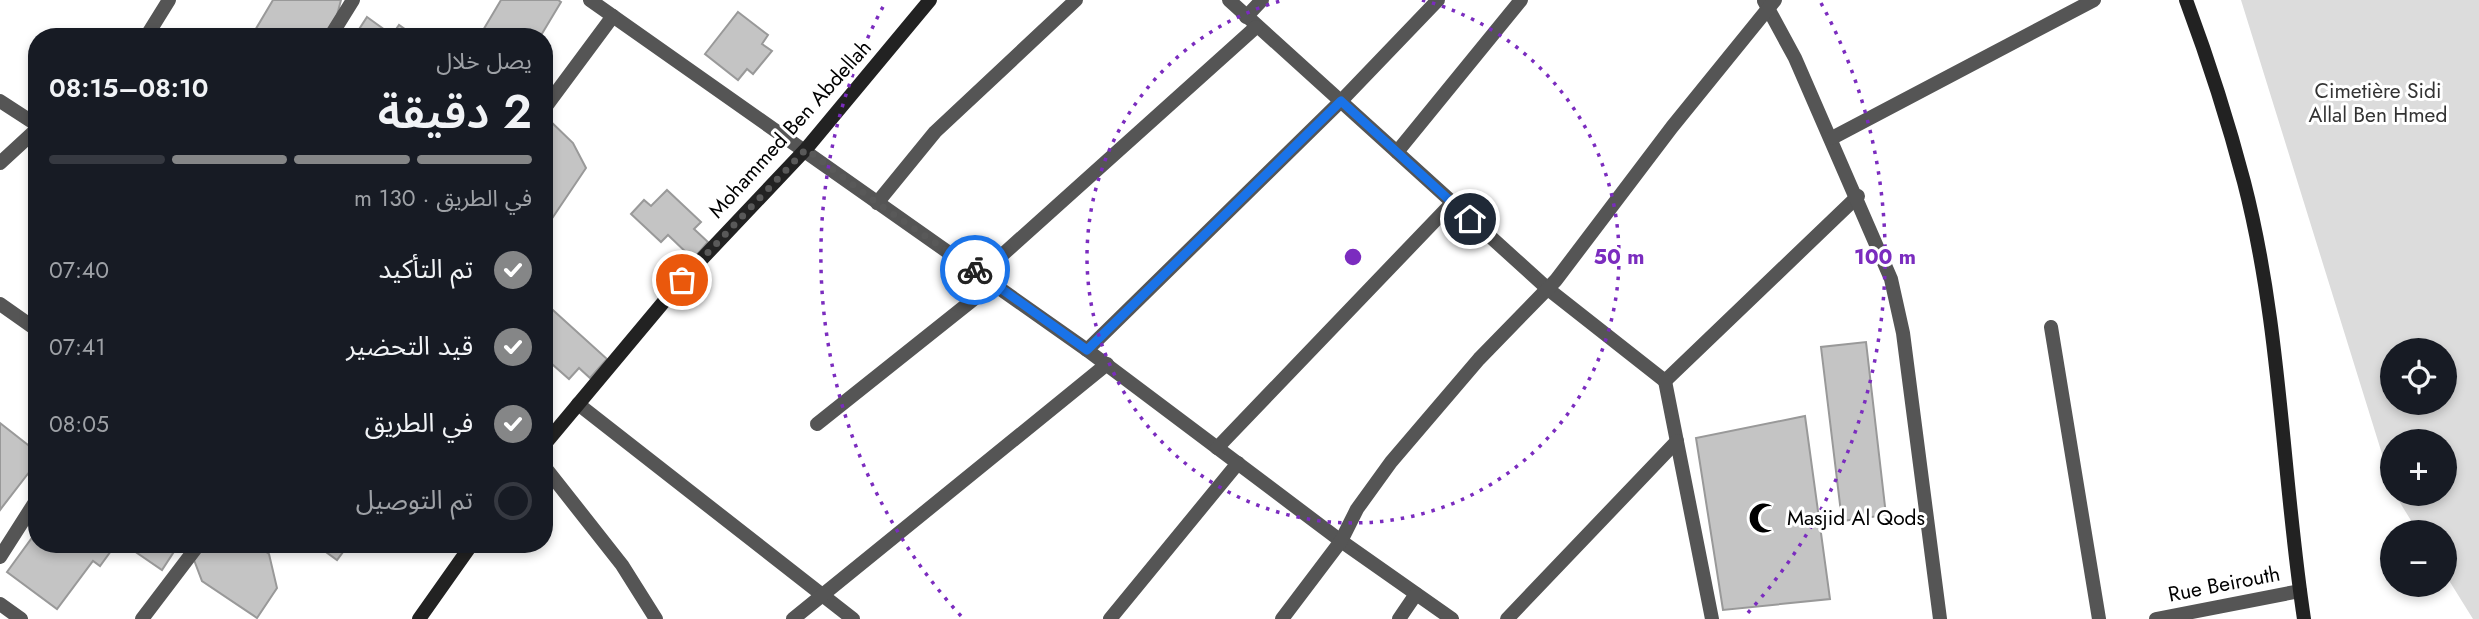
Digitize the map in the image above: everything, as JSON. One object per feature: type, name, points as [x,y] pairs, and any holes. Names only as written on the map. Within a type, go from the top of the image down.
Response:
[{"type":"street","points":[[152,28],[169,0]]},
{"type":"street","points":[[336,28],[353,0]]},
{"type":"street","points":[[590,0],[806,149],[877,203],[1107,364],[1341,541],[1452,619]]},
{"type":"street","name":"Mohammed Ben Abdellah","points":[[553,434],[682,280],[806,149],[930,0]]},
{"type":"street","points":[[877,203],[935,131],[1076,0]]},
{"type":"street","points":[[1229,0],[1549,289],[1665,381],[1712,619]]},
{"type":"street","points":[[981,274],[1251,22],[1262,0]]},
{"type":"street","points":[[1087,350],[1341,101],[1438,0]]},
{"type":"street","points":[[1397,152],[1521,0]]},
{"type":"street","points":[[1832,138],[2094,0]]},
{"type":"street","points":[[2186,0],[2244,183],[2252,224],[2270,331],[2304,619]]},
{"type":"street","points":[[1282,619],[1341,541],[1357,509],[1420,426],[1479,359],[1549,289],[1768,2],[1858,196],[1884,257],[1899,305],[1940,619]]},
{"type":"street","points":[[553,97],[613,16]]},
{"type":"street","points":[[0,101],[28,121]]},
{"type":"street","points":[[0,163],[28,136]]},
{"type":"street","points":[[1665,381],[1858,196]]},
{"type":"street","points":[[1217,448],[1452,203]]},
{"type":"street","points":[[817,425],[994,283]]},
{"type":"street","points":[[0,305],[28,324]]},
{"type":"street","points":[[2051,327],[2099,619]]},
{"type":"street","points":[[793,619],[1107,364]]},
{"type":"street","points":[[579,404],[853,619]]},
{"type":"street","points":[[1507,619],[1677,441]]},
{"type":"street","points":[[1110,619],[1238,463]]},
{"type":"street","points":[[553,478],[621,565],[656,619]]},
{"type":"street","points":[[0,558],[28,513]]},
{"type":"street","points":[[142,619],[192,553]]},
{"type":"street","points":[[419,619],[466,553]]},
{"type":"street","name":"Rue Beirouth","points":[[2156,619],[2300,591]]},
{"type":"street","points":[[1399,619],[1416,594]]},
{"type":"street","points":[[0,604],[21,619]]},
{"type":"green space","name":"Cimetière Sidi Allal Ben Hmed","points":[[2241,0],[2479,0],[2479,619],[2473,619],[2457,593],[2457,520],[2411,520],[2402,506],[2457,506],[2457,429],[2380,429],[2380,447]]},
{"type":"building","points":[[273,0],[341,0],[330,28],[256,28]]},
{"type":"building","points":[[501,0],[561,2],[545,28],[484,28]]},
{"type":"building","points":[[738,12],[768,35],[762,44],[772,51],[753,74],[747,69],[738,80],[705,54]]},
{"type":"building","points":[[367,17],[382,28],[360,28]]},
{"type":"building","points":[[553,124],[573,143],[586,168],[553,217]]},
{"type":"building","points":[[667,190],[701,222],[694,229],[708,242],[693,259],[668,235],[661,242],[631,214],[644,200],[651,206]]},
{"type":"building","points":[[553,310],[607,359],[590,378],[579,368],[569,379],[553,365]]},
{"type":"building","points":[[1866,342],[1886,515],[1842,521],[1821,347]]},
{"type":"building","name":"Masjid Al Qods","points":[[1805,416],[1830,599],[1723,610],[1696,438]]},
{"type":"building","points":[[0,423],[28,445],[28,474],[0,510]]},
{"type":"building","points":[[28,543],[28,553],[110,553],[100,566],[93,561],[57,609],[7,572]]},
{"type":"building","points":[[137,553],[173,553],[162,570]]},
{"type":"building","points":[[199,553],[268,553],[277,588],[257,618],[202,581],[194,560]]},
{"type":"building","points":[[327,553],[342,553],[337,560]]},
{"type":"way so far","points":[[682,280],[806,149],[877,203],[975,270]]},
{"type":"place","name":"Masjid Al Qods","points":[[1764,518]]},
{"type":"route","points":[[975,270],[1087,350],[1341,101],[1470,219]]}]
